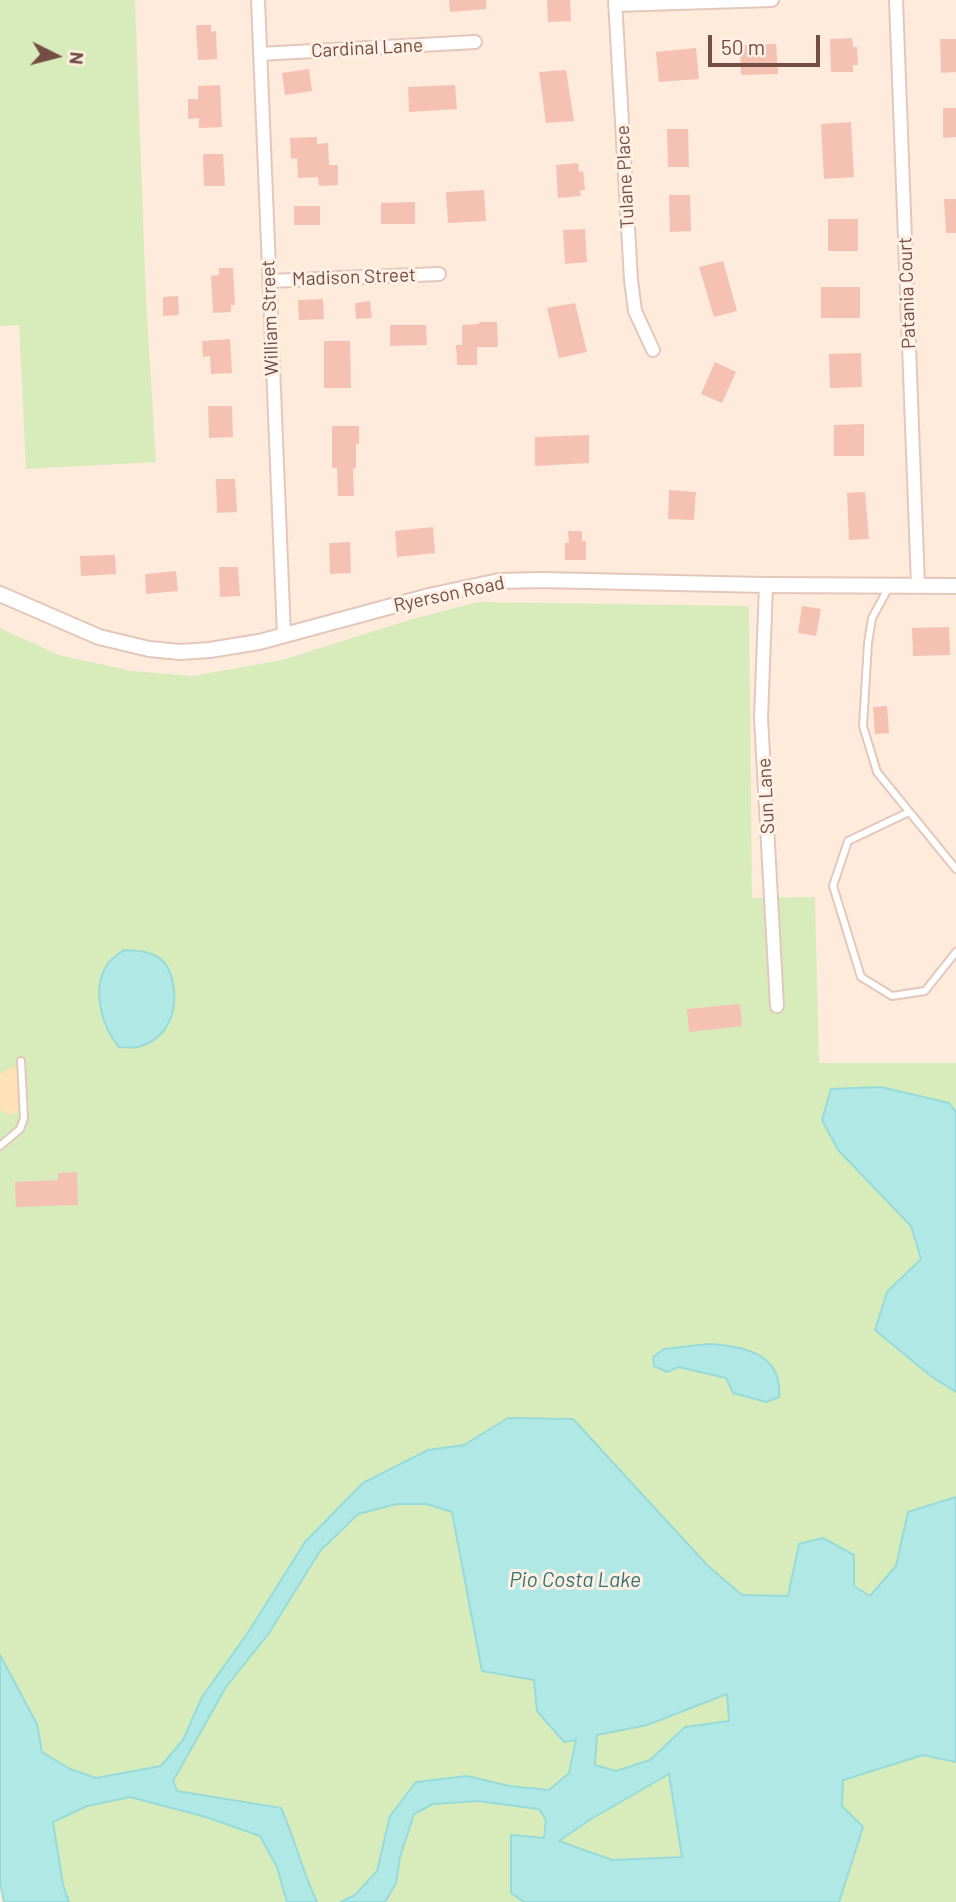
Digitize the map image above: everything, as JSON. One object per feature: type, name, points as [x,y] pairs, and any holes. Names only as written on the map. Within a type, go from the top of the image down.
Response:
[{"type":"street","name":"William Street","points":[[258,0],[284,635]]},
{"type":"street","points":[[615,3],[772,0]]},
{"type":"street","name":"Patania Court","points":[[896,0],[918,585]]},
{"type":"street","name":"Tulane Place","points":[[615,3],[631,280],[635,311],[653,350]]},
{"type":"street","name":"Cardinal Lane","points":[[260,54],[475,42]]},
{"type":"street","name":"Madison Street","points":[[269,281],[439,274]]},
{"type":"street","name":"Ryerson Road","points":[[0,594],[99,637],[149,649],[180,652],[210,650],[284,635],[429,596],[499,581],[956,586]]},
{"type":"street","name":"Sun Lane","points":[[766,585],[761,718],[777,1006]]},
{"type":"lane","points":[[889,585],[872,618],[867,643],[863,726],[877,772],[956,869]]},
{"type":"lane","points":[[909,812],[848,841],[833,886],[860,976],[892,996],[925,991],[956,952]]},
{"type":"lane","points":[[0,1146],[20,1129],[24,1118],[21,1061]]},
{"type":"green space","points":[[0,0],[135,0],[146,300],[156,462],[26,469],[19,325],[0,326]]},
{"type":"green space","points":[[478,602],[749,606],[752,898],[815,897],[819,1063],[956,1063],[956,1583],[789,1672],[792,1902],[69,1902],[63,1885],[37,1724],[0,1655],[0,628],[59,655],[132,671],[192,676],[282,660],[409,620]]},
{"type":"green space","points":[[924,1755],[956,1762],[956,1902],[839,1902],[863,1828],[842,1806],[843,1780]]},
{"type":"sand","points":[[19,1064],[19,1106],[16,1113],[7,1115],[0,1109],[0,1074]]},
{"type":"water","points":[[124,950],[144,952],[160,958],[168,968],[173,983],[174,1003],[165,1029],[151,1042],[136,1047],[119,1047],[113,1039],[104,1019],[99,996],[102,975],[107,965]]},
{"type":"water","points":[[881,1087],[949,1103],[956,1112],[956,1392],[932,1377],[875,1330],[887,1292],[921,1259],[911,1226],[838,1150],[822,1120],[831,1089]]},
{"type":"water","points":[[709,1344],[735,1347],[759,1355],[775,1371],[779,1382],[779,1397],[766,1402],[733,1393],[726,1378],[679,1367],[667,1372],[654,1366],[653,1357],[664,1349]]},
{"type":"water","name":"Pio Costa Lake","points":[[508,1418],[573,1419],[707,1565],[742,1595],[788,1596],[799,1544],[823,1538],[854,1555],[854,1586],[870,1596],[896,1566],[908,1512],[956,1497],[956,1762],[923,1755],[843,1780],[842,1806],[863,1827],[839,1902],[524,1902],[511,1893],[511,1835],[544,1838],[546,1820],[539,1809],[478,1801],[433,1804],[414,1814],[400,1857],[396,1883],[385,1902],[341,1902],[355,1895],[377,1871],[390,1816],[416,1782],[467,1776],[509,1786],[549,1790],[569,1773],[576,1740],[564,1742],[537,1711],[534,1680],[482,1671],[452,1512],[427,1504],[397,1504],[358,1514],[320,1551],[269,1633],[226,1687],[173,1781],[177,1791],[281,1808],[317,1902],[287,1902],[277,1867],[260,1836],[206,1817],[130,1797],[87,1806],[53,1822],[63,1885],[69,1902],[4,1902],[0,1883],[0,1655],[37,1724],[42,1752],[70,1769],[96,1778],[161,1766],[183,1740],[202,1697],[247,1634],[305,1542],[363,1483],[428,1450],[464,1445]],"holes":[[[727,1694],[729,1721],[685,1727],[650,1760],[616,1771],[595,1765],[597,1735],[647,1725]],[[669,1774],[682,1857],[612,1860],[559,1841],[591,1819]]]},
{"type":"building","points":[[449,0],[486,0],[486,9],[450,12]]},
{"type":"building","points":[[547,0],[570,0],[571,21],[548,22]]},
{"type":"building","points":[[196,25],[211,25],[211,32],[216,31],[217,59],[198,60]]},
{"type":"building","points":[[852,38],[853,47],[857,47],[858,65],[853,65],[853,72],[831,72],[830,39]]},
{"type":"building","points":[[940,39],[956,39],[956,72],[941,73]]},
{"type":"building","points":[[776,44],[778,74],[741,75],[740,45]]},
{"type":"building","points":[[696,48],[699,79],[659,82],[656,52]]},
{"type":"building","points":[[309,69],[312,91],[285,95],[282,73]]},
{"type":"building","points":[[566,70],[574,121],[546,123],[539,72]]},
{"type":"building","points":[[220,85],[222,127],[199,128],[199,118],[188,119],[188,99],[198,99],[198,86]]},
{"type":"building","points":[[455,85],[457,109],[409,112],[408,87]]},
{"type":"building","points":[[943,108],[956,108],[956,137],[943,138]]},
{"type":"building","points":[[851,122],[854,177],[824,179],[821,124]]},
{"type":"building","points":[[667,129],[688,129],[689,167],[668,167]]},
{"type":"building","points":[[317,137],[317,144],[328,143],[329,165],[338,165],[338,185],[319,186],[318,177],[298,178],[297,158],[291,159],[290,138]]},
{"type":"building","points":[[203,154],[223,154],[225,186],[204,186]]},
{"type":"building","points":[[578,163],[579,172],[583,171],[585,190],[580,190],[581,196],[558,198],[556,165]]},
{"type":"building","points":[[484,190],[486,221],[448,223],[446,192]]},
{"type":"building","points":[[669,195],[690,195],[691,231],[670,232]]},
{"type":"building","points":[[944,199],[956,199],[956,233],[946,233]]},
{"type":"building","points":[[415,202],[415,224],[381,224],[381,203]]},
{"type":"building","points":[[294,206],[320,206],[320,225],[294,225]]},
{"type":"building","points":[[828,219],[858,219],[858,251],[828,251]]},
{"type":"building","points":[[585,229],[587,262],[565,264],[563,230]]},
{"type":"building","points":[[723,261],[737,311],[714,317],[699,267]]},
{"type":"building","points":[[219,268],[233,268],[235,305],[231,305],[231,312],[213,313],[211,276],[219,275]]},
{"type":"building","points":[[821,287],[860,287],[860,318],[821,318]]},
{"type":"building","points":[[178,296],[179,315],[163,316],[163,297]]},
{"type":"building","points":[[323,299],[324,319],[299,320],[298,300]]},
{"type":"building","points":[[370,301],[372,318],[356,319],[355,303]]},
{"type":"building","points":[[575,303],[587,352],[559,358],[547,308]]},
{"type":"building","points":[[497,322],[498,347],[477,347],[477,365],[457,365],[456,345],[462,345],[462,325]]},
{"type":"building","points":[[390,325],[426,325],[427,345],[390,346]]},
{"type":"building","points":[[230,339],[232,373],[211,374],[210,356],[203,357],[202,341]]},
{"type":"building","points":[[324,341],[350,341],[351,388],[324,388]]},
{"type":"building","points":[[861,353],[862,387],[830,388],[829,354]]},
{"type":"building","points":[[715,362],[736,372],[722,403],[701,394]]},
{"type":"building","points":[[208,406],[232,406],[233,437],[209,438]]},
{"type":"building","points":[[864,424],[864,456],[834,456],[834,425]]},
{"type":"building","points":[[332,426],[359,426],[356,468],[353,469],[354,496],[338,496],[337,468],[332,468]]},
{"type":"building","points":[[589,435],[589,463],[535,466],[535,437]]},
{"type":"building","points":[[216,479],[235,479],[237,512],[217,513]]},
{"type":"building","points":[[669,490],[696,492],[694,520],[668,519]]},
{"type":"building","points":[[865,492],[869,539],[849,540],[847,493]]},
{"type":"building","points":[[433,527],[435,553],[397,557],[395,531]]},
{"type":"building","points":[[568,531],[582,531],[582,541],[586,541],[586,560],[565,560],[565,543],[569,542]]},
{"type":"building","points":[[350,542],[351,573],[330,574],[329,543]]},
{"type":"building","points":[[115,555],[116,574],[81,576],[80,556]]},
{"type":"building","points":[[219,567],[238,567],[240,596],[220,597]]},
{"type":"building","points":[[176,571],[178,591],[146,594],[145,574]]},
{"type":"building","points":[[802,606],[821,609],[816,636],[798,633]]},
{"type":"building","points":[[949,627],[950,655],[913,656],[912,628]]},
{"type":"building","points":[[887,706],[889,733],[875,734],[873,707]]},
{"type":"building","points":[[740,1004],[742,1026],[689,1032],[687,1009]]},
{"type":"building","points":[[77,1172],[78,1205],[16,1207],[15,1182],[58,1180],[58,1173]]}]
